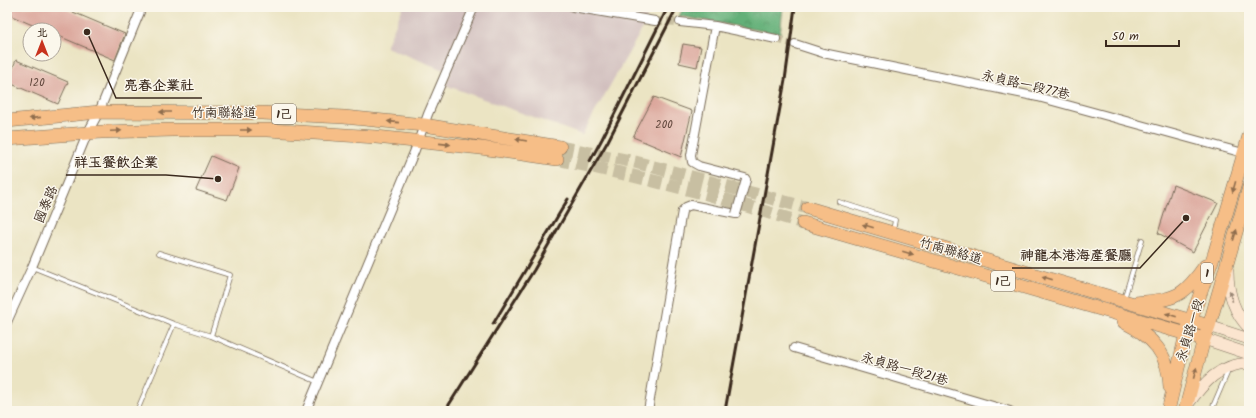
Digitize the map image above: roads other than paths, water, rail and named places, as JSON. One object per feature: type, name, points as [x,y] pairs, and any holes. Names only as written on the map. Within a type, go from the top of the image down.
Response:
[{"type":"main road","name":"竹南聯絡道","points":[[7,122],[99,112],[262,112],[344,117],[424,125],[558,153],[481,148],[376,137],[268,130],[88,132],[7,139]]},
{"type":"main road","name":"永貞路一段","points":[[1169,405],[1186,334],[1214,255],[1246,154],[1249,136]]},
{"type":"main road","name":"永貞路一段","points":[[1186,409],[1204,339],[1249,188]]},
{"type":"main road","name":"竹南聯絡道","points":[[808,208],[1209,326]]},
{"type":"main road","name":"竹南聯絡道","points":[[803,223],[1204,339]]},
{"type":"main road","points":[[1129,302],[1166,299],[1181,293],[1194,282],[1214,255]]},
{"type":"main road","points":[[1228,259],[1228,285],[1233,304],[1249,326]]},
{"type":"main road","points":[[1097,308],[1138,329],[1157,347],[1164,359],[1169,375],[1169,405]]},
{"type":"main road","points":[[1209,326],[1249,339]]},
{"type":"main road","points":[[1204,339],[1249,354]]},
{"type":"main road","points":[[1186,409],[1205,382],[1220,370],[1249,363]]},
{"type":"street","name":"國泰路","points":[[7,322],[32,267],[88,132],[99,112],[142,7]]},
{"type":"street","points":[[306,411],[474,7]]},
{"type":"street","points":[[573,7],[655,21]]},
{"type":"street","points":[[680,22],[715,26],[776,39]]},
{"type":"street","points":[[648,411],[682,212],[686,207],[691,205],[736,214],[746,180],[744,178],[699,166],[692,162],[691,155],[715,26]]},
{"type":"street","name":"永貞路一段77巷","points":[[795,44],[822,53],[1038,97],[1246,154]]},
{"type":"street","name":"永貞路一段21巷","points":[[794,348],[1010,411]]},
{"type":"lane","points":[[839,202],[895,220],[893,233]]},
{"type":"lane","points":[[1129,302],[1142,240]]},
{"type":"lane","points":[[158,253],[230,275],[210,336]]},
{"type":"lane","points":[[32,267],[174,324],[210,336],[318,382]]},
{"type":"lane","points":[[137,411],[174,324]]},
{"type":"lane","points":[[1211,411],[1230,367]]},
{"type":"tunnel","points":[[655,21],[680,22]]},
{"type":"tunnel","points":[[776,39],[795,44]]},
{"type":"tunnel","points":[[560,147],[635,162],[808,208]]},
{"type":"tunnel","points":[[557,159],[707,194],[803,223]]},
{"type":"railway","points":[[590,161],[668,7]]},
{"type":"railway","points":[[445,411],[534,270],[608,141],[677,7]]},
{"type":"railway","points":[[725,411],[785,80],[795,7]]},
{"type":"railway","points":[[493,324],[568,199]]},
{"type":"place","name":"亮春企業社","points":[[87,32]]},
{"type":"place","name":"祥玉餐飲企業","points":[[218,179]]},
{"type":"place","name":"神龍本港海產餐廳","points":[[1186,218]]}]
